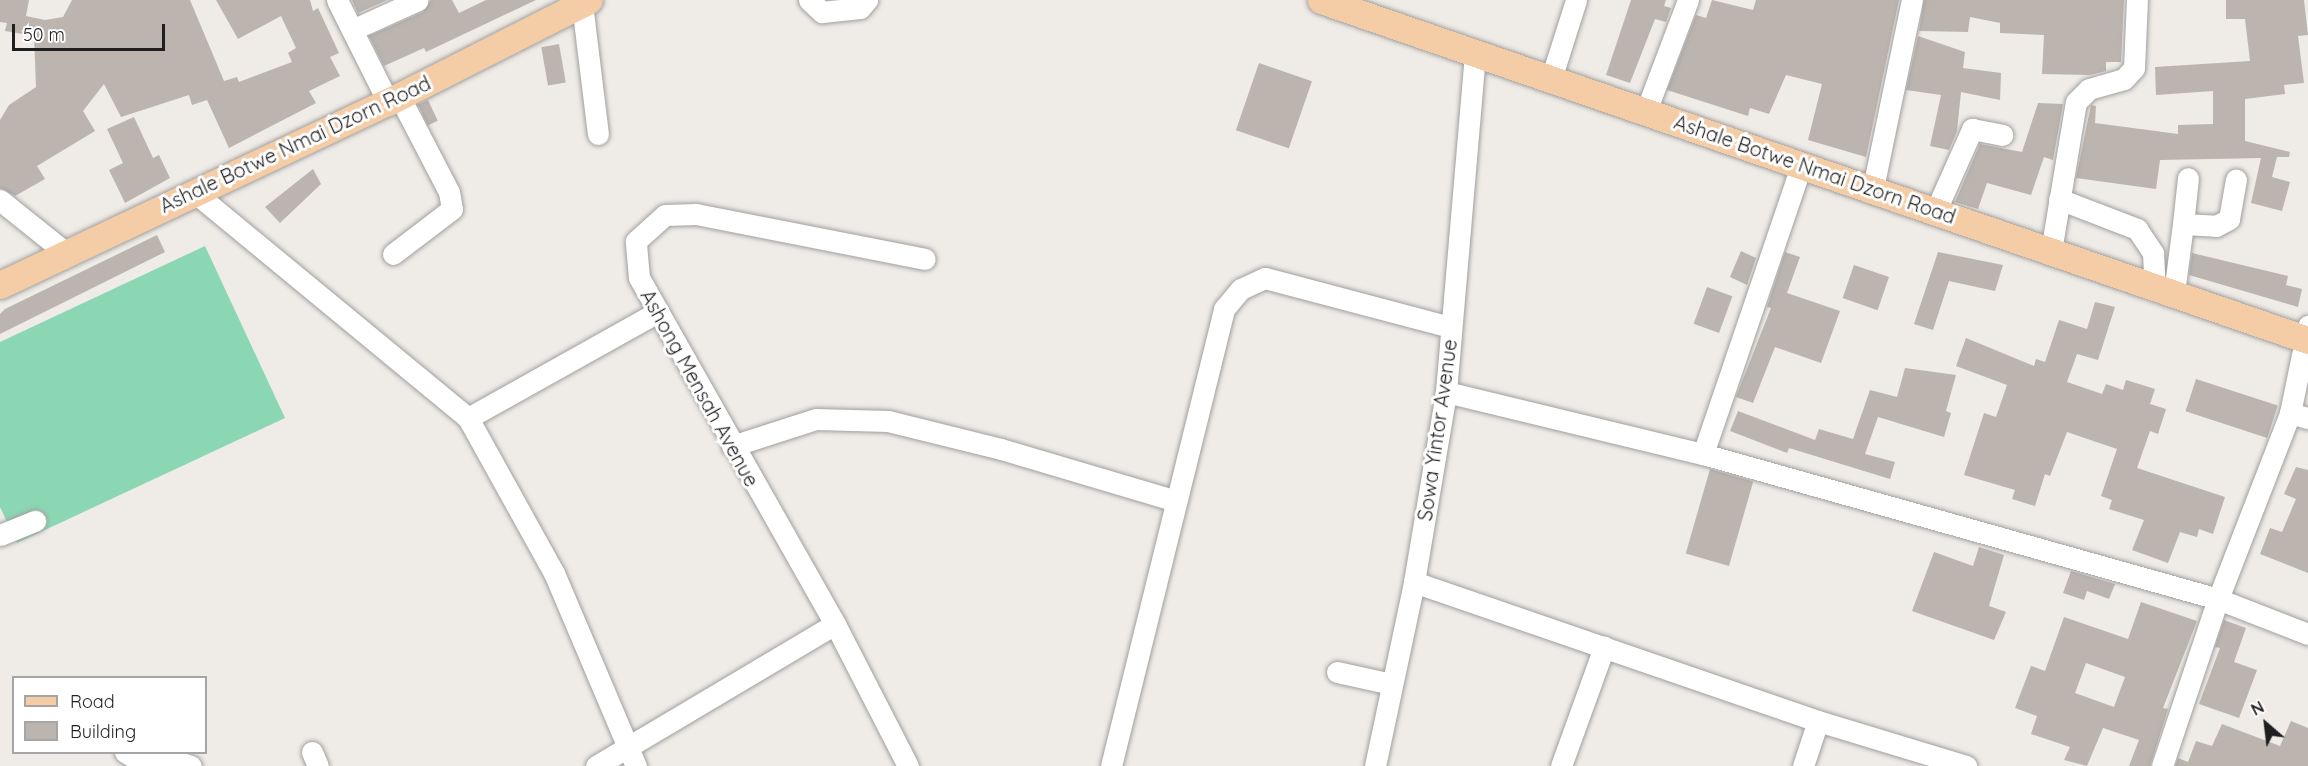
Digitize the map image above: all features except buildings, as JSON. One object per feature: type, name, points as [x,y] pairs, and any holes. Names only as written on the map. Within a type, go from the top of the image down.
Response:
[{"type":"main road","name":"Ashale Botwe Nmai Dzorn Road","points":[[1321,0],[2165,290],[2307,335]]},
{"type":"main road","name":"Ashale Botwe Nmai Dzorn Road","points":[[0,285],[65,252],[393,99],[586,2]]},
{"type":"street","points":[[337,0],[352,30],[449,192],[452,209],[393,254]]},
{"type":"street","points":[[352,30],[418,0]]},
{"type":"street","points":[[809,0],[822,12],[860,8],[867,0]]},
{"type":"street","points":[[1551,79],[1576,0]]},
{"type":"street","points":[[1647,111],[1688,0]]},
{"type":"street","points":[[1873,188],[1912,0]]},
{"type":"street","points":[[2051,251],[2076,102],[2089,89],[2124,79],[2134,68],[2137,0]]},
{"type":"street","points":[[586,2],[598,134]]},
{"type":"street","name":"Sowa Yintor Avenue","points":[[1375,766],[1414,582],[1446,392],[1475,54]]},
{"type":"street","points":[[1936,210],[1972,129],[2002,135]]},
{"type":"street","points":[[1703,454],[1801,166]]},
{"type":"street","points":[[2165,290],[2183,224],[2188,178]]},
{"type":"street","points":[[2183,224],[2216,226],[2229,219],[2236,180]]},
{"type":"street","points":[[194,192],[468,418],[554,573],[634,758]]},
{"type":"street","points":[[2059,199],[2137,229],[2153,253],[2165,290]]},
{"type":"street","points":[[0,200],[65,252]]},
{"type":"street","name":"Ashong Mensah Avenue","points":[[908,766],[835,624],[732,446],[639,278],[636,241],[665,215],[696,214],[926,260]]},
{"type":"street","points":[[1111,766],[1173,500],[1224,309],[1241,289],[1265,278],[1451,327]]},
{"type":"street","points":[[468,418],[658,312]]},
{"type":"street","points":[[2162,766],[2218,598],[2299,415],[2307,335]]},
{"type":"street","points":[[1446,392],[1703,454],[2218,598],[2308,634]]},
{"type":"street","points":[[732,446],[816,419],[888,421],[1001,449],[1173,500]]},
{"type":"street","points":[[0,535],[35,521]]},
{"type":"street","points":[[1414,582],[1818,721],[1966,766]]},
{"type":"street","points":[[596,766],[634,758],[835,624]]},
{"type":"street","points":[[1561,766],[1604,647]]},
{"type":"street","points":[[1337,672],[1392,684]]},
{"type":"street","points":[[1803,766],[1818,721]]},
{"type":"street","points":[[127,754],[140,761],[166,758],[191,766]]},
{"type":"green space","points":[[205,246],[285,418],[17,543],[0,507],[0,342]]}]
